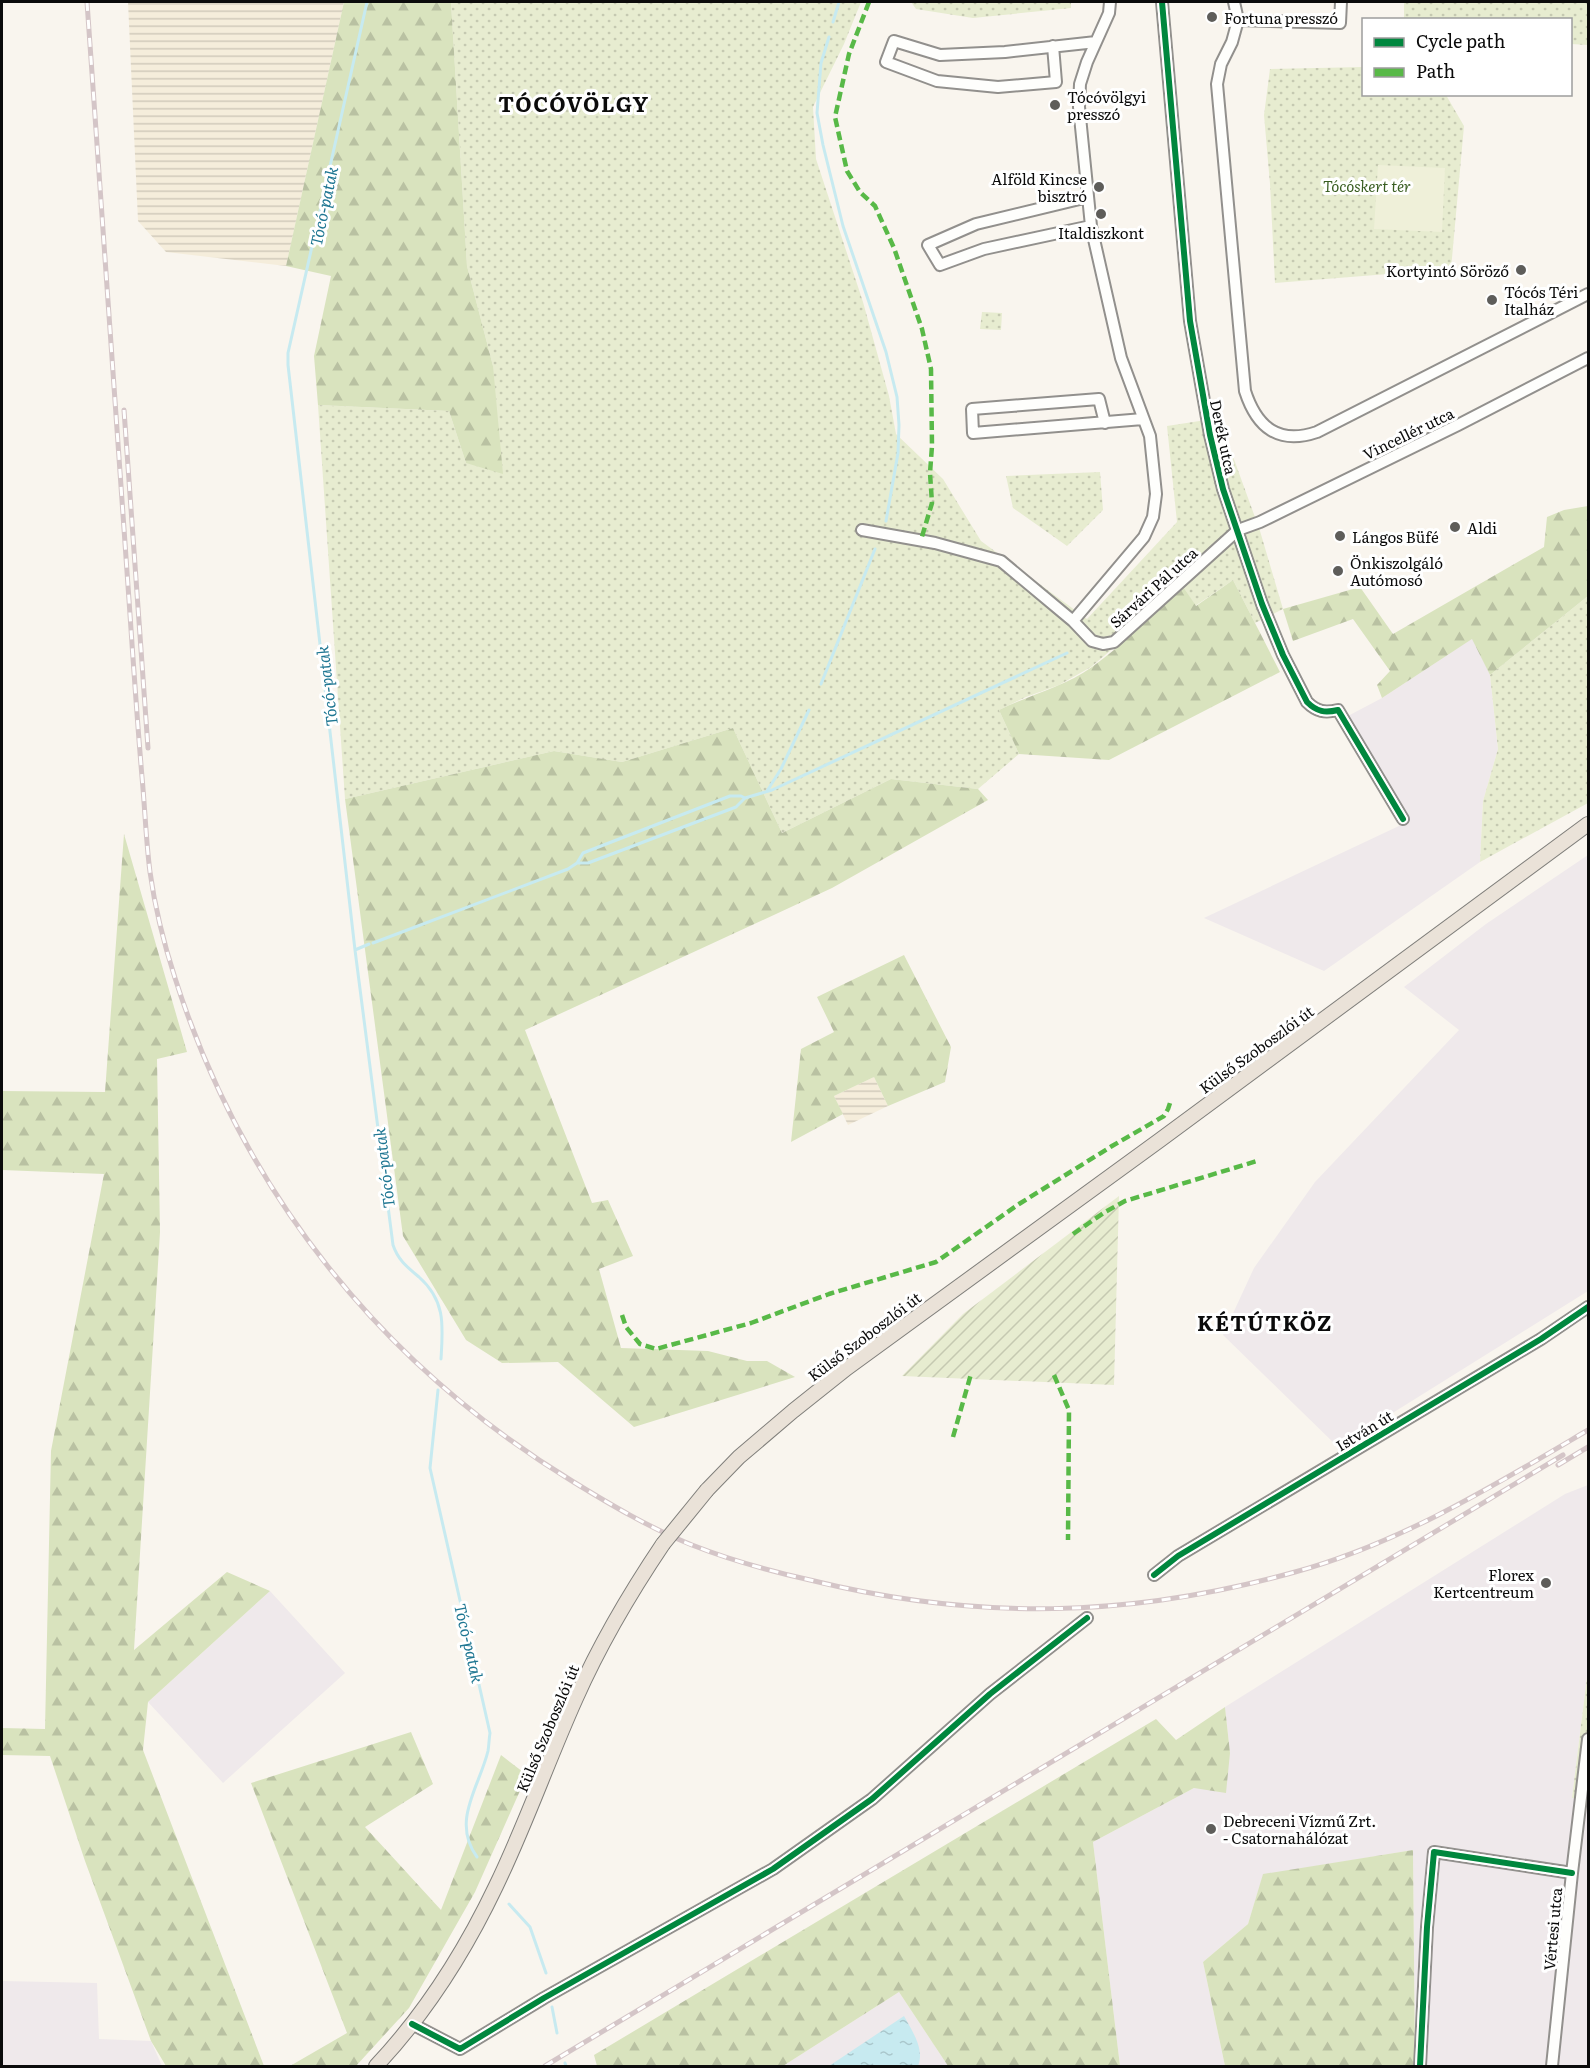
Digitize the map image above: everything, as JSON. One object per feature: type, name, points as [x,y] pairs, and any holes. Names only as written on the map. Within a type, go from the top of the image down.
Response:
[{"type":"main road","name":"Külső Szoboszlói út","points":[[376,2067],[412,2024],[444,1979],[478,1921],[513,1848],[576,1698],[600,1648],[625,1604],[663,1544],[707,1490],[739,1457],[847,1368],[1588,824]]},
{"type":"street","points":[[1073,621],[1144,537],[1153,517],[1156,494],[1150,436],[1121,358],[1091,226],[1079,107],[1080,84],[1109,13],[1110,2]]},
{"type":"street","name":"Derék utca","points":[[1162,2],[1192,332],[1202,395],[1223,489],[1262,604],[1283,655],[1307,702],[1322,712],[1338,710],[1403,819]]},
{"type":"street","points":[[1234,2],[1238,20],[1340,22],[1341,2]]},
{"type":"street","name":"Derék utca","points":[[1238,20],[1232,42],[1221,64],[1217,84],[1245,391],[1255,414],[1271,430],[1293,438],[1317,432],[1588,294]]},
{"type":"street","points":[[1053,46],[1056,82],[998,87],[937,81],[886,62],[894,41],[940,54],[1005,51],[1053,46],[1096,42]]},
{"type":"street","points":[[1088,197],[976,224],[928,244],[940,265],[984,249],[1091,226]]},
{"type":"street","name":"Vincellér utca","points":[[1238,530],[1287,509],[1426,441],[1588,358]]},
{"type":"street","points":[[1106,423],[1099,399],[972,409],[973,433],[1106,423],[1143,419]]},
{"type":"street","name":"Sárvári Pál utca","points":[[862,530],[935,543],[1000,561],[1073,621],[1092,642],[1103,644],[1114,642],[1238,530]]},
{"type":"street","name":"István út","points":[[1154,1575],[1178,1557],[1541,1339],[1588,1307]]},
{"type":"street","points":[[412,2024],[460,2049],[544,1998],[772,1869],[872,1799],[990,1694],[1087,1618]]},
{"type":"street","name":"Vértesi utca","points":[[1552,2067],[1572,1873],[1585,1791],[1588,1739]]},
{"type":"street","points":[[1420,2067],[1427,1927],[1434,1852],[1572,1873]]},
{"type":"shaded area","points":[[128,2],[344,2],[286,266],[166,252],[138,221]]},
{"type":"shaded area","points":[[1473,638],[1490,675],[1498,749],[1483,801],[1480,862],[1324,971],[1204,918],[1401,825],[1405,814],[1346,717],[1382,698]]},
{"type":"shaded area","points":[[1588,855],[1588,1291],[1338,1447],[1223,1335],[1254,1268],[1315,1182],[1459,1030],[1404,987],[1486,924]]},
{"type":"shaded area","points":[[874,1077],[888,1106],[848,1125],[834,1096]]},
{"type":"shaded area","points":[[1588,1485],[1588,1669],[1572,1797],[1588,1797],[1588,2066],[1415,2066],[1413,1850],[1263,1875],[1248,1924],[1203,1962],[1225,2066],[1120,2066],[1093,1842],[1194,1788],[1230,1753],[1225,1707],[1565,1494]]},
{"type":"shaded area","points":[[270,1591],[345,1673],[223,1783],[148,1702]]},
{"type":"shaded area","points":[[2,1981],[97,1983],[99,2039],[151,2041],[162,2066],[2,2066]]},
{"type":"shaded area","points":[[899,1992],[948,2066],[783,2066]]},
{"type":"green space","points":[[344,2],[451,2],[467,266],[493,366],[503,474],[466,463],[449,411],[318,405],[314,356],[331,276],[286,266]]},
{"type":"green space","points":[[451,2],[861,2],[844,44],[813,107],[816,159],[863,302],[889,396],[896,434],[943,479],[981,541],[1087,619],[1177,522],[1167,426],[1219,418],[1260,531],[1283,609],[1255,623],[1233,580],[1195,606],[1184,588],[1091,667],[1059,685],[999,710],[1019,754],[978,789],[891,779],[782,833],[733,728],[622,762],[554,751],[345,799],[318,405],[449,411],[466,463],[493,366],[467,266]]},
{"type":"green space","points":[[911,2],[1071,2],[1071,8],[973,18],[916,9]]},
{"type":"green space","points":[[1404,2],[1588,2],[1588,45],[1572,44],[1572,18],[1404,18]]},
{"type":"green space","name":"Tócóskert tér","points":[[1362,67],[1362,96],[1447,96],[1464,126],[1451,269],[1275,283],[1264,115],[1270,69]]},
{"type":"green space","points":[[1378,165],[1445,168],[1442,232],[1374,229]]},
{"type":"green space","points":[[982,312],[1002,313],[1001,330],[980,329]]},
{"type":"green space","points":[[1100,472],[1103,510],[1067,546],[1013,508],[1006,476]]},
{"type":"green space","points":[[1588,506],[1588,596],[1490,675],[1472,639],[1382,698],[1377,685],[1390,671],[1353,619],[1293,641],[1283,609],[1360,587],[1393,634],[1544,547],[1547,517],[1564,510]]},
{"type":"green space","points":[[1233,580],[1280,672],[1109,760],[1019,754],[999,710],[1070,680],[1092,667],[1184,588],[1196,606]]},
{"type":"green space","points":[[1588,596],[1588,803],[1480,862],[1483,801],[1498,749],[1490,675]]},
{"type":"green space","points":[[733,728],[782,833],[891,779],[978,789],[988,800],[832,888],[525,1030],[592,1203],[608,1200],[633,1256],[599,1269],[621,1348],[708,1351],[747,1361],[767,1361],[795,1377],[634,1427],[558,1362],[502,1363],[466,1340],[403,1236],[345,799],[554,751],[622,762]]},
{"type":"green space","points":[[124,834],[187,1052],[157,1059],[160,1232],[134,1650],[227,1572],[270,1591],[148,1702],[143,1750],[264,2066],[166,2066],[151,2041],[85,1861],[50,1756],[2,1755],[2,1728],[45,1729],[51,1451],[104,1174],[2,1170],[2,1091],[105,1092]]},
{"type":"green space","points":[[904,955],[951,1047],[945,1082],[888,1106],[874,1077],[834,1096],[843,1114],[791,1142],[801,1049],[834,1032],[817,997]]},
{"type":"green space","points":[[1119,1196],[1114,1385],[902,1376],[963,1314]]},
{"type":"green space","points":[[1588,1669],[1588,1797],[1572,1798]]},
{"type":"green space","points":[[1225,1707],[1230,1753],[1226,1793],[1194,1788],[1093,1842],[1120,2066],[948,2066],[899,1992],[783,2066],[597,2066],[594,2055],[1156,1719],[1176,1740]]},
{"type":"green space","points":[[411,1732],[433,1784],[365,1827],[441,1910],[501,1755],[527,1775],[475,1892],[409,2008],[356,2066],[290,2066],[347,2033],[251,1783]]},
{"type":"green space","points":[[1413,1850],[1415,2066],[1225,2066],[1203,1962],[1248,1924],[1263,1874]]},
{"type":"water","points":[[904,2016],[919,2047],[918,2066],[829,2066]]},
{"type":"waterway","name":"Tócó-patak","points":[[367,2],[288,353],[288,365],[355,950],[393,1245],[403,1263],[428,1286],[434,1295],[441,1315],[441,1359]]},
{"type":"waterway","points":[[833,22],[839,2]]},
{"type":"waterway","points":[[829,37],[821,63],[817,113],[823,145],[843,226],[886,352],[897,397],[898,453],[886,521]]},
{"type":"waterway","points":[[821,684],[875,549]]},
{"type":"waterway","points":[[373,943],[568,869],[577,863],[588,863],[736,807],[745,798],[772,790],[1067,653]]},
{"type":"waterway","points":[[767,791],[781,769],[809,710]]},
{"type":"waterway","points":[[577,863],[583,853],[730,796],[745,798]]},
{"type":"waterway","points":[[355,950],[369,944]]},
{"type":"waterway","name":"Tócó-patak","points":[[438,1390],[430,1468],[490,1733],[488,1751],[469,1804],[467,1817],[466,1830],[477,1857]]},
{"type":"waterway","name":"Tócó-patak","points":[[509,1904],[530,1927],[546,1973]]},
{"type":"waterway","name":"Tócó-patak","points":[[552,2007],[557,2033]]},
{"type":"railway","points":[[87,2],[135,688],[149,860],[157,912],[175,978],[204,1056],[239,1131],[280,1201],[328,1266],[381,1327],[439,1384],[503,1435],[572,1481],[631,1516],[692,1545],[765,1569],[872,1593],[933,1603],[993,1608],[1053,1609],[1113,1606],[1234,1587],[1295,1572],[1334,1560],[1410,1529],[1518,1471],[1588,1430]]},
{"type":"railway","points":[[124,410],[148,748]]},
{"type":"railway","points":[[1558,1465],[1588,1447]]},
{"type":"railway","points":[[545,2066],[1563,1455]]},
{"type":"marked path","points":[[869,2],[849,54],[835,117],[847,171],[860,192],[875,206],[894,248],[922,329],[931,369],[932,503],[921,540]]},
{"type":"marked path","points":[[622,1315],[626,1327],[640,1344],[656,1349],[751,1323],[829,1294],[936,1262],[1019,1204],[1164,1116],[1171,1100]]},
{"type":"marked path","points":[[1073,1234],[1125,1201],[1257,1161]]},
{"type":"marked path","points":[[953,1437],[971,1374]]},
{"type":"marked path","points":[[1054,1375],[1069,1410],[1068,1540]]},
{"type":"cycle path","points":[[1162,2],[1190,321],[1210,435],[1223,489],[1262,604],[1283,655],[1307,702],[1321,711],[1338,710],[1403,819]]},
{"type":"cycle path","points":[[1154,1575],[1178,1556],[1541,1339],[1588,1307]]},
{"type":"cycle path","points":[[412,2024],[460,2049],[544,1998],[773,1869],[872,1799],[990,1694],[1087,1618]]},
{"type":"cycle path","points":[[1420,2066],[1427,1927],[1434,1852],[1572,1873]]},
{"type":"place","name":"Fortuna presszó","points":[[1212,17]]},
{"type":"place","name":"Tócóvölgyi presszó","points":[[1055,105]]},
{"type":"place","name":"Alföld Kincse bisztró","points":[[1099,187]]},
{"type":"place","name":"Italdiszkont","points":[[1101,214]]},
{"type":"place","name":"Kortyintó Söröző","points":[[1521,270]]},
{"type":"place","name":"Tócós Téri Italház","points":[[1492,300]]},
{"type":"place","name":"Aldi","points":[[1455,527]]},
{"type":"place","name":"Lángos Büfé","points":[[1340,536]]},
{"type":"place","name":"Önkiszolgáló Autómosó","points":[[1338,571]]},
{"type":"place","name":"Florex Kertcentreum","points":[[1546,1583]]},
{"type":"place","name":"Debreceni Vízmű Zrt. - Csatornahálózat","points":[[1211,1829]]},
{"type":"district","name":"TÓCÓVÖLGY","points":[[574,102]]},
{"type":"district","name":"KÉTÚTKÖZ","points":[[1265,1321]]}]
